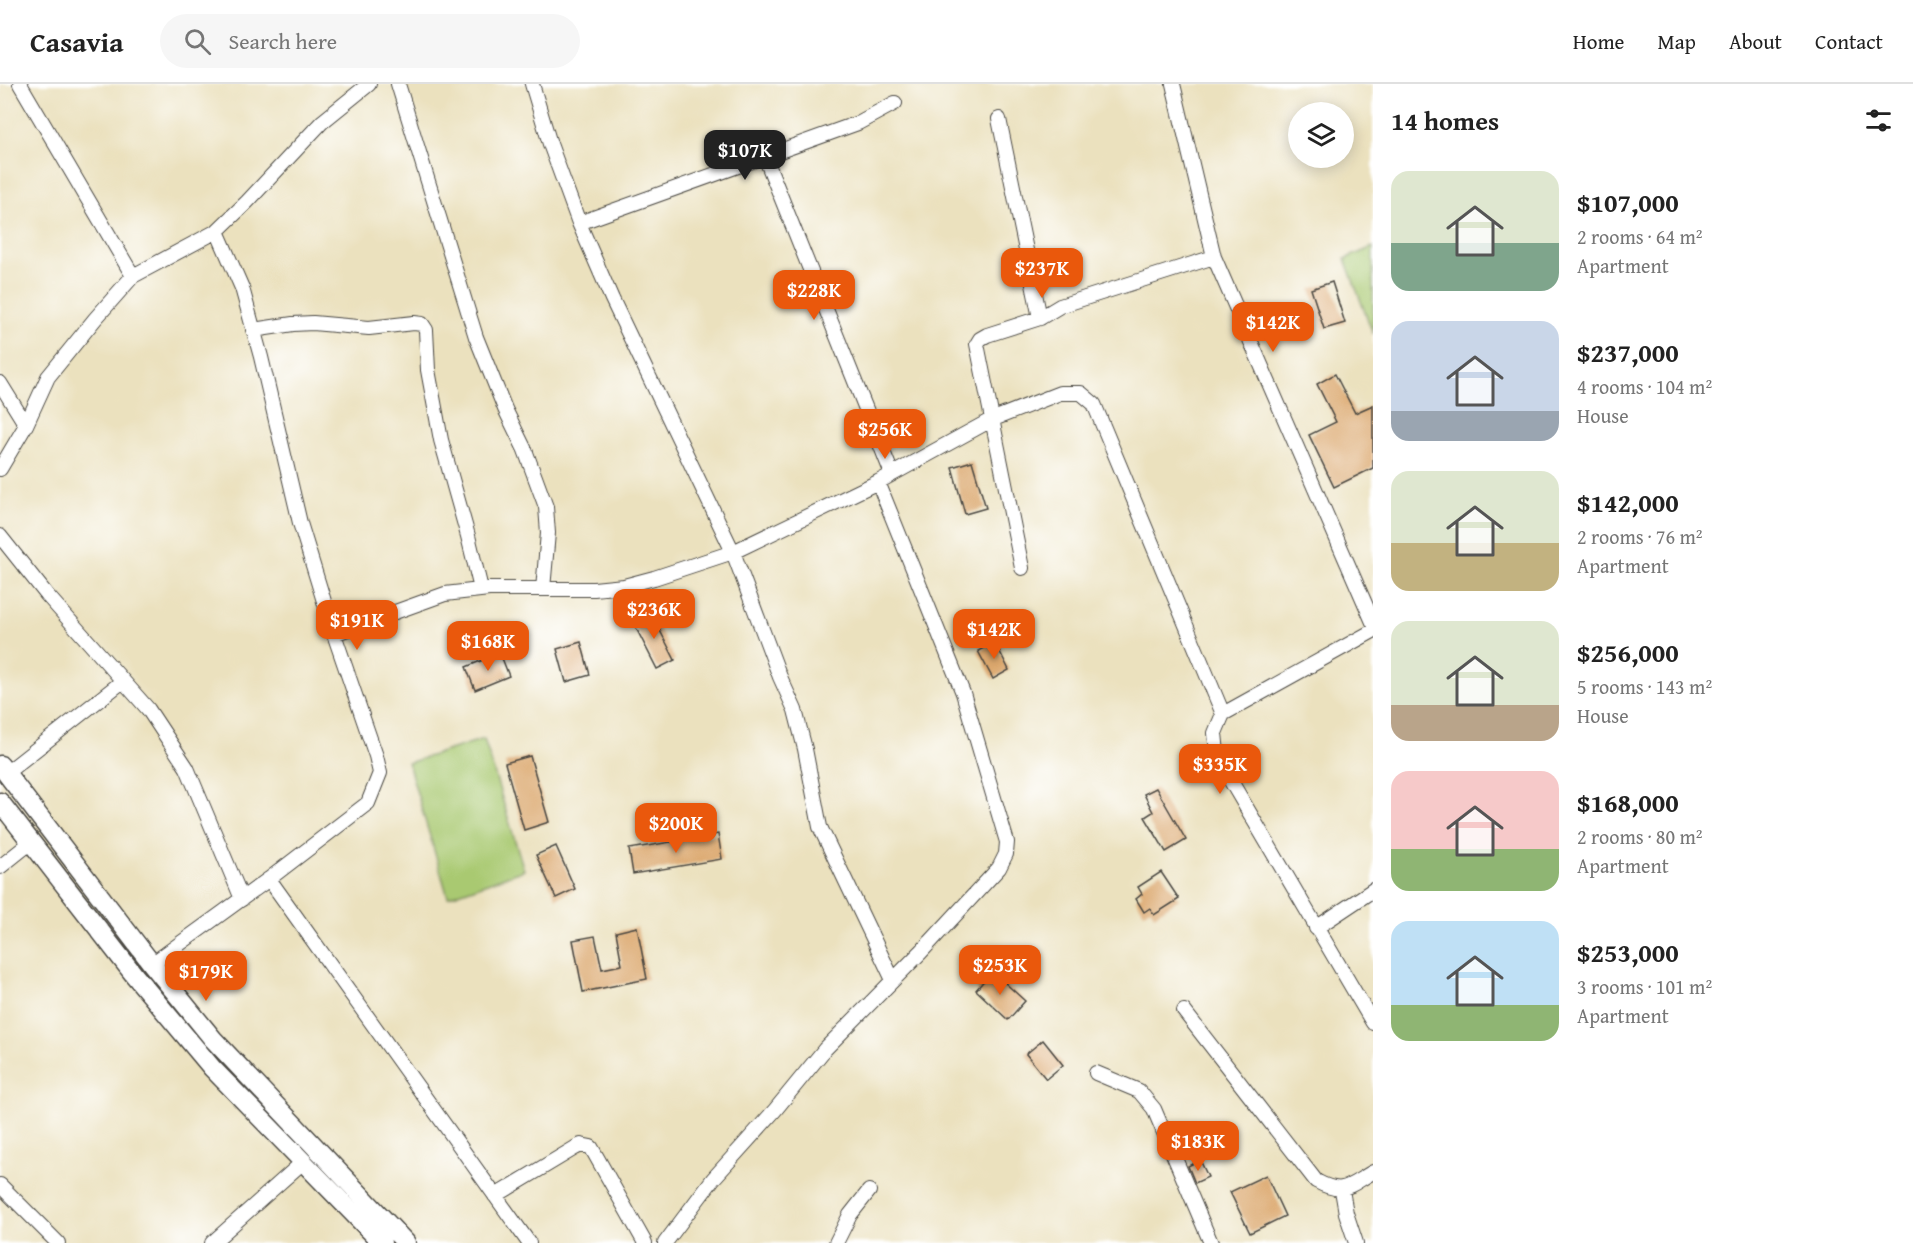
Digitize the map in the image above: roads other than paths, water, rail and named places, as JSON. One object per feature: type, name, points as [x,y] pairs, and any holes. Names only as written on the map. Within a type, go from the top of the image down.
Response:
[{"type":"street","points":[[20,84],[133,276]]},
{"type":"street","points":[[0,468],[26,425],[48,377],[133,276],[217,231],[322,122],[369,84]]},
{"type":"street","points":[[398,84],[476,337],[505,409],[525,450],[546,507],[548,533],[543,589]]},
{"type":"street","points":[[532,84],[550,144],[579,223],[612,299],[733,552],[780,677],[795,710],[820,827],[893,980]]},
{"type":"street","points":[[1173,84],[1214,256],[1373,622]]},
{"type":"street","points":[[579,223],[858,123],[895,103]]},
{"type":"street","points":[[999,119],[1040,318]]},
{"type":"street","points":[[765,157],[891,474]]},
{"type":"street","points":[[152,964],[368,803],[380,773],[300,523],[242,288],[217,231]]},
{"type":"street","points":[[1023,568],[991,420],[977,344],[980,339],[1040,318],[1060,306],[1214,256]]},
{"type":"street","points":[[253,330],[313,323],[369,328],[423,324],[426,330],[428,370],[441,440],[481,589]]},
{"type":"street","points":[[0,383],[26,425]]},
{"type":"street","points":[[334,634],[445,594],[481,589],[594,589],[624,586],[733,552],[878,482],[991,420],[1060,393],[1081,393],[1094,404],[1223,714]]},
{"type":"street","points":[[664,1243],[713,1179],[775,1110],[825,1049],[999,868],[1006,854],[1007,842],[963,693],[878,482]]},
{"type":"street","points":[[0,536],[46,595],[148,710],[187,768],[242,899]]},
{"type":"street","points":[[1373,631],[1223,714],[1215,733],[1218,753],[1232,783],[1373,1023]]},
{"type":"street","points":[[123,681],[3,769],[152,964],[233,1062],[406,1243]]},
{"type":"street","points":[[0,802],[135,976],[212,1068],[382,1243]]},
{"type":"street","points":[[0,867],[30,843]]},
{"type":"street","points":[[269,879],[529,1243]]},
{"type":"street","points":[[1316,928],[1370,896]]},
{"type":"street","points":[[1184,1011],[1316,1181],[1330,1189],[1342,1190],[1373,1172]]},
{"type":"street","points":[[1096,1073],[1139,1091],[1154,1109],[1211,1243]]},
{"type":"street","points":[[495,1196],[575,1148],[581,1145],[591,1147],[645,1243]]},
{"type":"street","points":[[212,1243],[303,1162]]},
{"type":"street","points":[[0,1185],[58,1243]]},
{"type":"street","points":[[1342,1190],[1356,1243]]},
{"type":"street","points":[[836,1243],[850,1215],[869,1191]]}]
